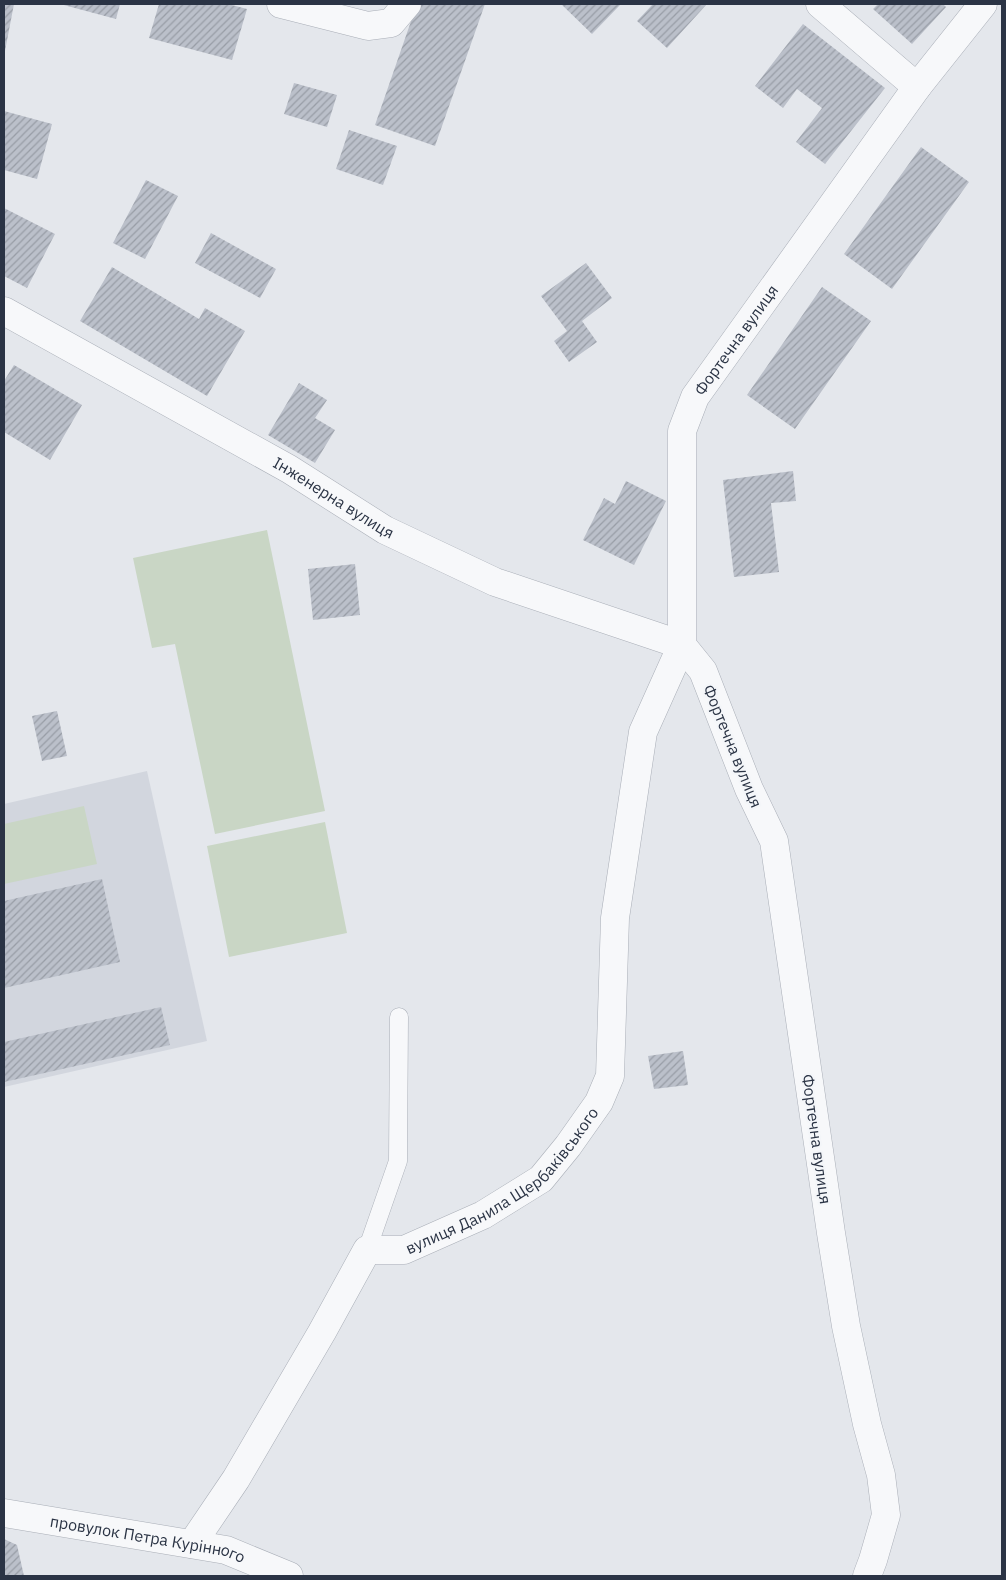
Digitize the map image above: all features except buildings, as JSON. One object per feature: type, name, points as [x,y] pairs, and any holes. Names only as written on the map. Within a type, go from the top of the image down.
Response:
[{"type":"street","points":[[281,4],[368,26],[391,23],[407,4]]},
{"type":"street","points":[[820,4],[917,87]]},
{"type":"street","name":"Фортечна вулиця","points":[[867,1576],[886,1515],[881,1475],[867,1424],[846,1326],[774,841],[749,789],[703,671],[682,646],[682,431],[695,397],[917,87],[982,4]]},
{"type":"street","name":"Інженерна вулиця","points":[[4,311],[289,469],[385,530],[495,582],[682,646]]},
{"type":"street","name":"вулиця Данила Щербаківського","points":[[367,1250],[404,1250],[483,1215],[541,1179],[568,1146],[599,1102],[610,1076],[615,918],[643,732],[682,646]]},
{"type":"street","points":[[192,1544],[236,1479],[322,1332],[367,1250]]},
{"type":"street","name":"провулок Петра Курінного","points":[[4,1513],[226,1550],[289,1576]]},
{"type":"lane","points":[[367,1250],[398,1162],[399,1017]]},
{"type":"shaded area","points":[[147,771],[207,1041],[4,1087],[4,804]]},
{"type":"green space","points":[[267,530],[325,811],[215,834],[175,644],[152,648],[133,558]]},
{"type":"green space","points":[[84,806],[97,864],[4,884],[4,824]]},
{"type":"green space","points":[[325,822],[347,933],[229,957],[207,846]]}]
